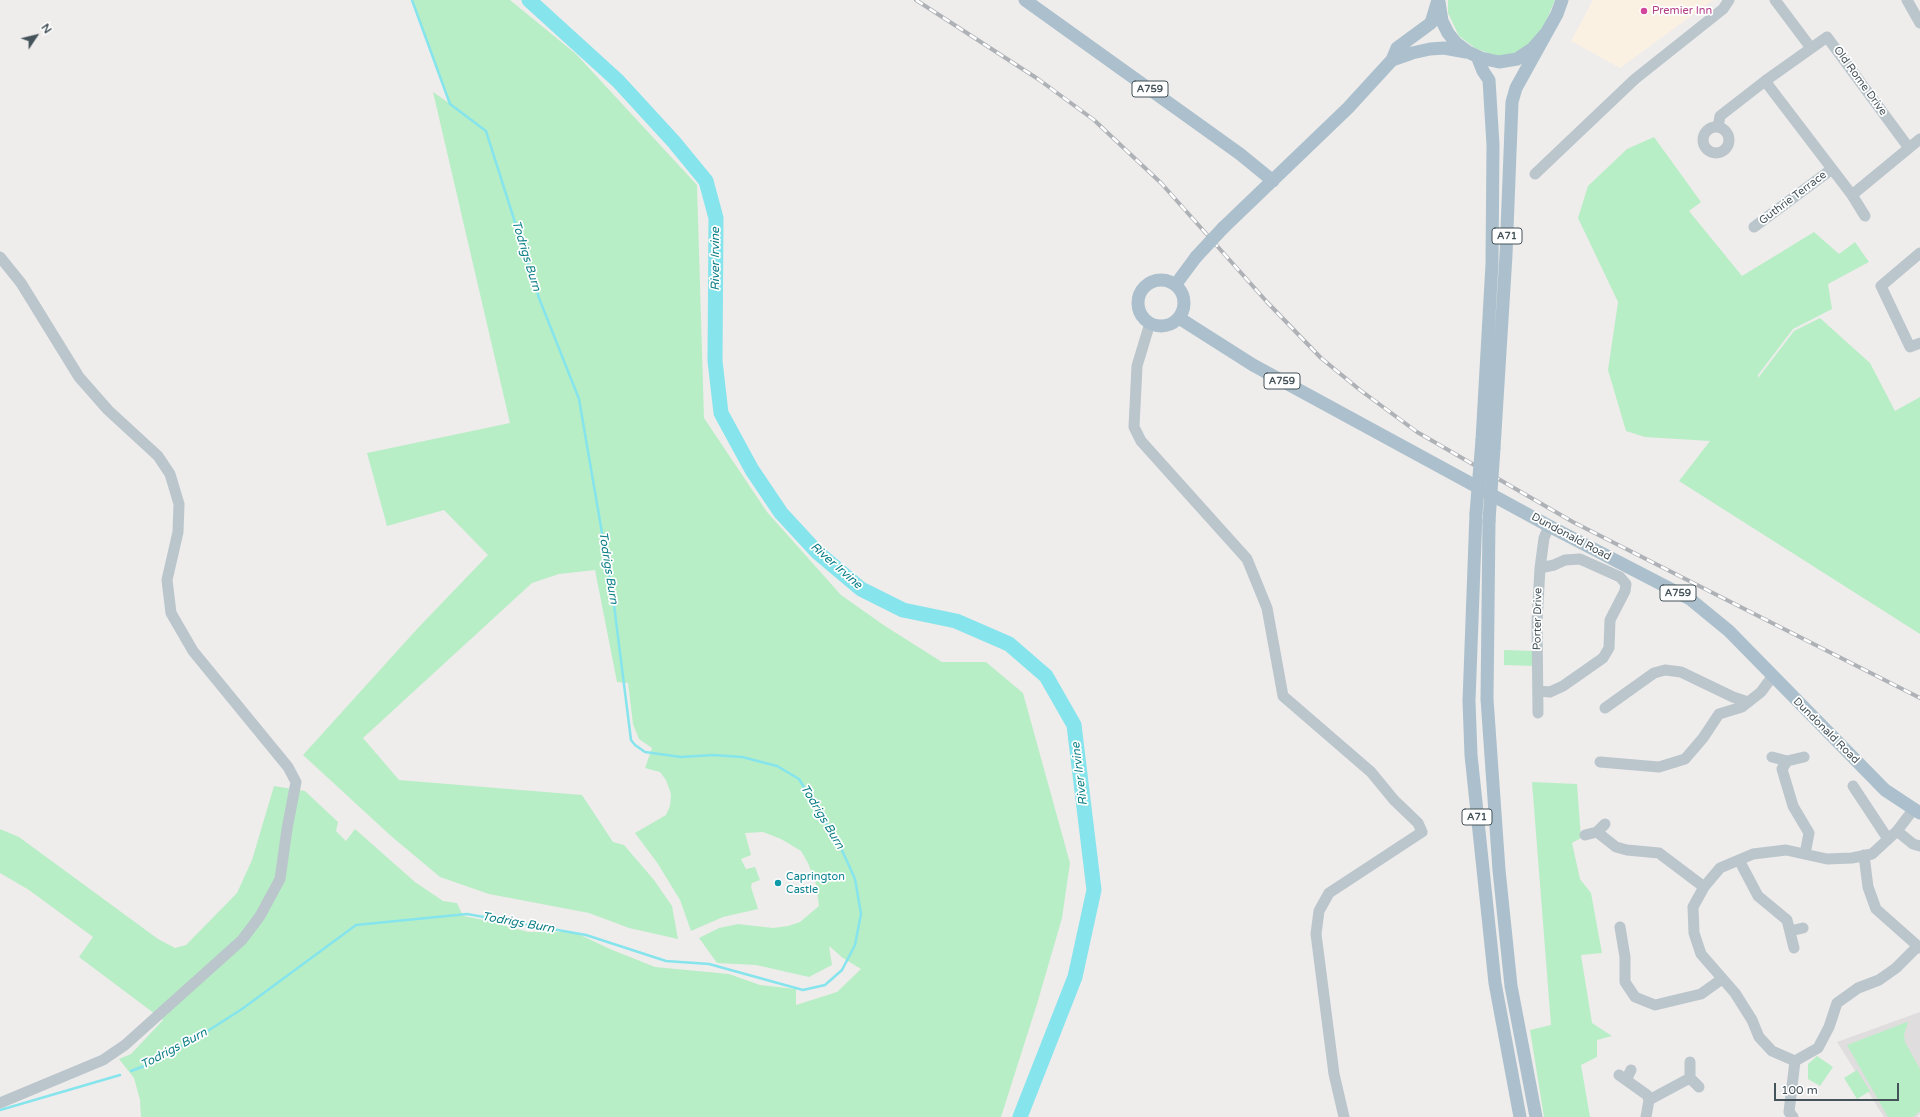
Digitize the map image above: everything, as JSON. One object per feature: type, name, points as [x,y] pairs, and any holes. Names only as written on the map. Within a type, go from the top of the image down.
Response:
[{"type":"main road","name":"A759","points":[[1025,0],[1240,154],[1273,181]]},
{"type":"main road","points":[[1176,284],[1196,256],[1223,228],[1348,108],[1392,60],[1397,48],[1431,23],[1439,0]]},
{"type":"main road","name":"A71","points":[[1439,0],[1442,21],[1448,33],[1456,43],[1472,54],[1499,62],[1517,59],[1532,49],[1547,32]]},
{"type":"main road","name":"A71","points":[[1536,1117],[1511,986],[1499,870],[1487,699],[1489,521],[1506,255],[1512,102],[1516,88],[1557,14],[1562,0]]},
{"type":"main road","points":[[1392,60],[1412,52],[1430,49],[1444,48],[1472,54]]},
{"type":"main road","name":"A71","points":[[1472,54],[1489,80],[1493,145],[1492,264],[1482,440],[1476,513],[1469,701],[1471,755],[1495,983],[1520,1117]]},
{"type":"main road","points":[[1163,279],[1176,284],[1182,291],[1185,300],[1184,308],[1179,318],[1173,323],[1165,326],[1157,326],[1150,323],[1143,317],[1139,310],[1138,300],[1140,292],[1146,285],[1153,281],[1163,279]]},
{"type":"main road","name":"Dundonald Road","points":[[1179,318],[1253,365],[1549,526],[1690,599],[1728,631],[1885,790],[1917,812]]},
{"type":"street","points":[[1535,174],[1635,79],[1723,9],[1729,0]]},
{"type":"street","points":[[1775,0],[1811,48]]},
{"type":"street","points":[[1907,0],[1920,23]]},
{"type":"street","name":"Old Rome Drive","points":[[1718,127],[1720,116],[1765,81],[1827,37],[1909,148]]},
{"type":"street","points":[[1765,81],[1852,195],[1865,216]]},
{"type":"street","points":[[1852,195],[1920,139]]},
{"type":"street","name":"Guthrie Terrace","points":[[1754,227],[1832,169]]},
{"type":"street","points":[[1920,253],[1881,286],[1910,347],[1920,343]]},
{"type":"street","points":[[0,258],[21,283],[79,376],[108,410],[158,456],[170,474],[179,504],[178,532],[167,580],[171,613],[193,651],[288,767],[296,782],[287,829],[280,879],[260,916],[242,940],[125,1046],[103,1060],[0,1103]]},
{"type":"street","points":[[1150,323],[1137,366],[1134,427],[1140,441],[1247,559],[1267,608],[1283,696],[1371,772],[1394,800],[1418,823],[1422,832],[1329,893],[1319,911],[1316,934],[1334,1074],[1344,1117]]},
{"type":"street","name":"Porter Drive","points":[[1538,713],[1537,622],[1540,568],[1544,538],[1549,526]]},
{"type":"street","points":[[1538,691],[1550,692],[1563,686],[1603,658],[1609,648],[1610,620],[1625,591],[1626,584],[1620,577],[1580,559],[1565,560],[1554,565],[1540,568]]},
{"type":"street","points":[[1604,708],[1654,673],[1665,670],[1681,672],[1733,697],[1748,702]]},
{"type":"street","points":[[1600,762],[1659,767],[1685,759],[1703,738],[1719,714],[1742,707],[1761,692],[1772,677]]},
{"type":"street","points":[[1772,757],[1787,761],[1804,757]]},
{"type":"street","points":[[1787,761],[1782,769],[1786,787],[1793,806],[1809,833],[1805,854]]},
{"type":"street","points":[[1853,786],[1888,839]]},
{"type":"street","points":[[1795,1061],[1772,1051],[1759,1037],[1735,993],[1701,954],[1694,933],[1693,907],[1704,887],[1720,868],[1753,854],[1786,850],[1828,859],[1852,858],[1872,854],[1917,812]]},
{"type":"street","points":[[1585,835],[1601,828],[1616,847],[1627,850],[1659,852],[1704,887]]},
{"type":"street","points":[[1897,831],[1913,844],[1920,846]]},
{"type":"street","points":[[1795,1061],[1818,1048],[1829,1027],[1837,1003],[1858,988],[1879,980],[1896,968],[1918,947],[1876,909],[1868,887],[1864,855]]},
{"type":"street","points":[[1739,860],[1758,896],[1787,920],[1794,948]]},
{"type":"street","points":[[1620,927],[1625,957],[1625,982],[1635,997],[1655,1005],[1701,994],[1722,979]]},
{"type":"street","points":[[1790,931],[1803,928]]},
{"type":"street","points":[[1793,1117],[1789,1112],[1795,1061]]},
{"type":"street","points":[[1690,1062],[1690,1078],[1699,1087]]},
{"type":"street","points":[[1625,1075],[1646,1095],[1649,1100],[1646,1117]]},
{"type":"street","points":[[1649,1100],[1690,1078]]},
{"type":"shaded area","points":[[1593,0],[1713,0],[1620,68],[1571,41]]},
{"type":"shaded area","points":[[1920,1012],[1920,1114],[1917,1117],[1884,1117],[1837,1042]]},
{"type":"green space","points":[[412,0],[510,0],[576,54],[697,185],[704,418],[767,512],[841,595],[885,626],[942,662],[986,662],[1023,693],[1070,863],[1062,918],[1037,1004],[1001,1117],[141,1117],[140,1100],[134,1078],[119,1059],[131,1054],[163,1020],[79,957],[93,937],[29,890],[0,873],[0,829],[19,837],[158,939],[175,948],[186,945],[237,893],[252,860],[274,786],[305,791],[338,822],[336,831],[346,841],[355,829],[415,882],[443,901],[457,903],[463,916],[528,932],[574,932],[610,949],[655,967],[729,974],[760,985],[796,989],[796,1005],[837,992],[861,969],[843,958],[829,946],[832,965],[809,977],[756,965],[717,963],[699,938],[719,928],[738,924],[773,928],[788,926],[800,922],[819,906],[816,884],[808,863],[801,851],[781,839],[763,832],[745,833],[751,855],[741,859],[746,869],[755,867],[760,880],[752,883],[751,887],[758,909],[723,917],[691,931],[680,900],[658,864],[635,833],[666,815],[670,806],[671,794],[666,780],[660,772],[645,768],[652,748],[639,739],[633,724],[628,683],[617,682],[595,570],[559,574],[532,583],[363,738],[399,780],[582,795],[613,842],[624,845],[654,880],[672,906],[678,939],[629,928],[589,913],[489,894],[440,877],[391,836],[303,755],[417,629],[488,555],[444,510],[387,526],[367,453],[510,423],[433,92],[449,103]]},
{"type":"green space","points":[[1448,0],[1555,0],[1544,26],[1526,50],[1498,57],[1475,48],[1459,36],[1448,13]]},
{"type":"green space","points":[[1654,137],[1701,202],[1689,211],[1742,276],[1814,232],[1839,254],[1855,242],[1869,262],[1828,284],[1832,309],[1793,329],[1758,375],[1758,378],[1794,331],[1820,318],[1870,363],[1895,411],[1920,397],[1920,634],[1679,481],[1710,441],[1645,437],[1626,431],[1608,370],[1618,302],[1578,218],[1588,186],[1627,149]]},
{"type":"green space","points":[[1504,650],[1534,651],[1534,666],[1504,665]]},
{"type":"green space","points":[[1532,782],[1577,784],[1581,838],[1572,843],[1580,879],[1591,893],[1602,953],[1581,955],[1592,1023],[1612,1036],[1597,1040],[1597,1057],[1581,1065],[1590,1117],[1544,1117],[1530,1030],[1551,1025]]},
{"type":"green space","points":[[1907,1022],[1908,1023],[1904,1034],[1905,1042],[1920,1069],[1920,1111],[1913,1117],[1888,1117],[1847,1045]]},
{"type":"green space","points":[[1817,1056],[1833,1067],[1820,1086],[1808,1079],[1808,1064]]},
{"type":"green space","points":[[1857,1070],[1870,1091],[1857,1099],[1844,1078]]},
{"type":"waterway","name":"Todrigs Burn","points":[[131,1071],[147,1065],[195,1039],[242,1009],[356,925],[467,914],[586,935],[666,961],[709,964],[803,990],[825,985],[842,970],[855,945],[861,914],[855,879],[841,848],[799,779],[777,766],[742,757],[713,755],[681,757],[645,752],[631,740],[613,597],[579,399],[539,298],[486,131],[450,104],[412,0]]},
{"type":"waterway","name":"River Irvine","points":[[529,0],[618,81],[674,142],[706,181],[716,218],[715,361],[721,413],[752,470],[781,513],[817,552],[861,589],[903,610],[956,621],[1009,644],[1046,676],[1074,725],[1094,890],[1075,977],[1020,1117]]},
{"type":"waterway","name":"Todrigs Burn","points":[[0,1110],[120,1075]]},
{"type":"railway","points":[[916,0],[1038,79],[1094,120],[1161,183],[1267,302],[1321,358],[1360,390],[1417,432],[1573,522],[1920,698]]},
{"type":"place","name":"Premier Inn","points":[[1644,11]]},
{"type":"place","name":"Caprington Castle","points":[[778,883]]}]
